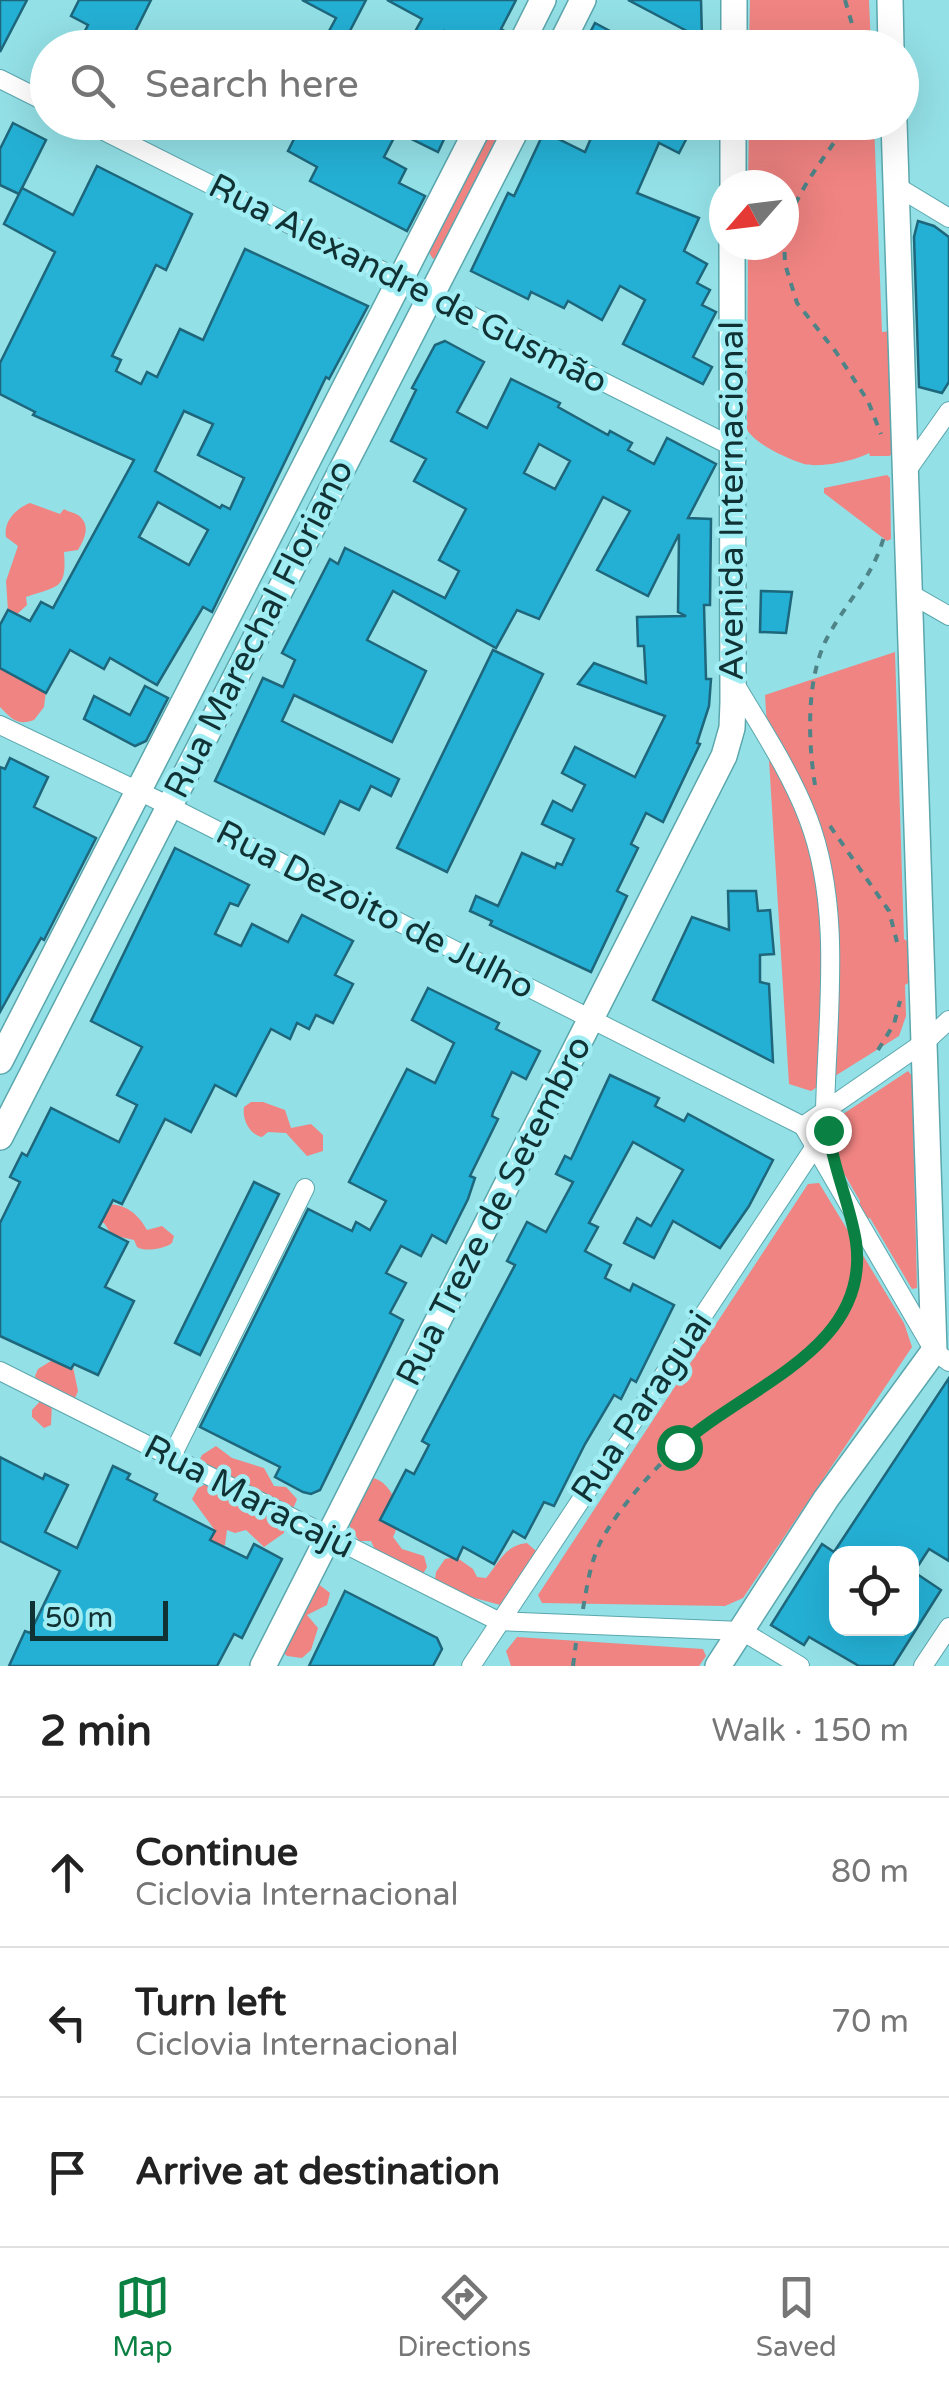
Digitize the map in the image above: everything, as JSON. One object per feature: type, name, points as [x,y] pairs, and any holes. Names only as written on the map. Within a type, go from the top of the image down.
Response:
[{"type":"main road","points":[[528,30],[543,0]]},
{"type":"main road","points":[[568,30],[584,0]]},
{"type":"main road","points":[[734,0],[734,30]]},
{"type":"main road","points":[[890,0],[891,30]]},
{"type":"main road","name":"Rua Marechal Floriano","points":[[0,1061],[471,140]]},
{"type":"main road","name":"Rua Marechal Floriano","points":[[0,1137],[511,140]]},
{"type":"main road","points":[[733,140],[733,170]]},
{"type":"main road","points":[[718,1666],[826,1499],[942,1356],[926,1041],[895,140]]},
{"type":"main road","name":"Avenida Internacional","points":[[724,756],[732,728],[732,260]]},
{"type":"main road","points":[[328,421],[358,437]]},
{"type":"main road","name":"Rua Treze de Setembro","points":[[263,1666],[724,756]]},
{"type":"main road","points":[[48,968],[78,984]]},
{"type":"street","points":[[0,79],[30,94]]},
{"type":"street","name":"Rua Alexandre de Gusmão","points":[[122,140],[731,446]]},
{"type":"street","points":[[896,186],[949,218]]},
{"type":"street","points":[[905,474],[949,412]]},
{"type":"street","points":[[909,593],[949,616]]},
{"type":"street","points":[[732,679],[809,820],[821,873],[830,919],[825,1110]]},
{"type":"street","name":"Rua Dezoito de Julho","points":[[0,725],[169,806],[803,1126]]},
{"type":"street","points":[[942,1356],[803,1126],[926,1041],[949,1020]]},
{"type":"street","name":"Rua Paraguai","points":[[471,1666],[814,1148]]},
{"type":"street","points":[[171,1458],[305,1188]]},
{"type":"street","name":"Rua Maracajú","points":[[0,1372],[498,1621]]},
{"type":"street","points":[[498,1621],[742,1631],[800,1666]]},
{"type":"street","points":[[923,1666],[949,1627]]},
{"type":"path","points":[[845,0],[854,30]]},
{"type":"path","points":[[799,195],[835,140]]},
{"type":"path","points":[[785,260],[797,303],[868,401],[883,441]]},
{"type":"path","points":[[816,789],[812,762],[815,672],[825,642],[871,570],[885,529]]},
{"type":"path","points":[[826,819],[889,911],[899,947]]},
{"type":"path","points":[[874,1054],[894,1024],[901,998]]},
{"type":"path","points":[[573,1666],[590,1567],[602,1540],[632,1496],[700,1428],[785,1372],[822,1340],[848,1307],[855,1287],[856,1252]]},
{"type":"shaded area","points":[[750,0],[869,0],[870,30],[749,30]]},
{"type":"shaded area","points":[[484,140],[498,140],[438,256],[433,259],[428,251]]},
{"type":"shaded area","points":[[749,140],[875,140],[882,332],[892,331],[905,448],[889,456],[869,453],[837,463],[804,464],[765,446],[747,430],[748,260],[799,260],[799,170],[748,170]]},
{"type":"shaded area","points":[[887,475],[891,539],[887,541],[824,493],[824,488]]},
{"type":"shaded area","points":[[30,503],[60,514],[64,509],[76,514],[85,523],[86,532],[78,550],[64,552],[64,574],[58,585],[26,597],[27,605],[15,616],[8,611],[6,581],[18,546],[6,537],[6,531],[12,516]]},
{"type":"shaded area","points":[[895,652],[904,939],[915,946],[919,976],[905,985],[906,1016],[899,1036],[811,1091],[789,1084],[765,695]]},
{"type":"shaded area","points":[[0,668],[46,691],[44,707],[34,720],[15,720],[0,707]]},
{"type":"shaded area","points":[[908,1071],[912,1076],[917,1288],[912,1289],[870,1218],[860,1208],[860,1201],[825,1141],[825,1126]]},
{"type":"shaded area","points":[[251,1102],[285,1110],[291,1128],[311,1124],[323,1135],[323,1151],[307,1156],[286,1133],[268,1132],[262,1137],[253,1133],[244,1112]]},
{"type":"shaded area","points":[[819,1183],[904,1323],[912,1347],[743,1598],[725,1606],[542,1603],[538,1595],[808,1184]]},
{"type":"shaded area","points":[[103,1204],[129,1210],[147,1230],[162,1226],[174,1236],[172,1243],[145,1249],[137,1247],[134,1240],[112,1235],[104,1223],[96,1223]]},
{"type":"shaded area","points":[[51,1361],[73,1367],[78,1391],[75,1398],[52,1403],[51,1425],[44,1428],[32,1417],[32,1410],[43,1398],[35,1376],[38,1369]]},
{"type":"shaded area","points":[[216,1446],[232,1458],[264,1468],[274,1486],[286,1487],[297,1499],[283,1521],[284,1533],[264,1547],[246,1530],[227,1530],[225,1545],[213,1550],[206,1537],[214,1529],[192,1499],[198,1488],[208,1483],[197,1465],[202,1455]]},
{"type":"shaded area","points":[[369,1475],[383,1483],[393,1496],[398,1517],[393,1537],[402,1549],[424,1556],[427,1567],[423,1574],[376,1552],[371,1541],[359,1541],[346,1520]]},
{"type":"shaded area","points":[[527,1543],[538,1559],[504,1606],[434,1587],[436,1572],[445,1559],[456,1557],[473,1569],[477,1577],[486,1578],[508,1551]]},
{"type":"shaded area","points":[[317,1583],[330,1593],[327,1605],[307,1615],[318,1628],[311,1650],[302,1658],[287,1656],[282,1651]]},
{"type":"shaded area","points":[[517,1637],[703,1649],[706,1656],[699,1666],[511,1666],[506,1651]]},
{"type":"building","points":[[0,0],[27,0],[0,52]]},
{"type":"building","points":[[79,0],[151,0],[136,30],[85,30],[88,25],[71,16]]},
{"type":"building","points":[[302,0],[366,0],[350,30],[330,30],[336,18]]},
{"type":"building","points":[[387,0],[516,0],[503,30],[416,30],[422,19]]},
{"type":"building","points":[[628,0],[701,0],[702,30],[685,30]]},
{"type":"building","points":[[13,123],[30,132],[30,140],[46,140],[19,194],[0,185],[0,149]]},
{"type":"building","points":[[294,140],[393,140],[384,157],[406,169],[399,183],[425,196],[407,231],[310,181],[317,167],[288,151]]},
{"type":"building","points":[[413,140],[444,140],[438,152]]},
{"type":"building","points":[[540,140],[560,140],[585,152],[590,140],[686,140],[679,153],[659,143],[637,193],[699,218],[684,251],[707,264],[697,283],[710,290],[702,305],[716,312],[693,357],[712,367],[703,384],[623,344],[645,300],[620,286],[602,320],[568,301],[564,308],[531,292],[528,299],[471,271],[508,193],[514,196]]},
{"type":"building","points":[[97,166],[192,214],[166,270],[156,265],[112,356],[121,360],[116,371],[141,384],[147,372],[157,377],[180,329],[203,340],[245,249],[368,306],[329,379],[326,377],[212,612],[203,607],[157,685],[110,658],[104,669],[70,650],[46,693],[0,668],[0,625],[8,610],[30,621],[41,602],[53,608],[134,460],[33,415],[35,412],[0,394],[0,363],[55,252],[4,224],[22,188],[73,215]],"holes":[[[184,411],[213,424],[198,455],[244,478],[230,509],[222,505],[220,508],[155,471]],[[158,502],[208,530],[189,565],[139,537]]]},
{"type":"building","points":[[918,221],[949,237],[949,382],[942,393],[919,387],[914,237]]},
{"type":"building","points":[[445,341],[484,362],[457,412],[487,428],[511,379],[560,403],[558,407],[608,435],[610,431],[632,443],[628,450],[654,464],[667,438],[716,464],[688,518],[711,519],[710,605],[704,605],[706,679],[711,679],[709,706],[697,743],[700,744],[663,822],[646,813],[631,844],[638,848],[617,891],[627,896],[591,972],[490,925],[492,921],[470,911],[476,896],[498,906],[522,853],[555,868],[557,863],[562,865],[574,839],[542,824],[553,801],[572,811],[585,785],[562,773],[575,747],[635,777],[665,716],[578,684],[594,663],[646,683],[644,646],[638,646],[637,617],[686,616],[678,612],[679,534],[648,596],[597,570],[630,511],[603,497],[539,619],[517,610],[496,648],[393,591],[367,640],[426,671],[392,742],[294,695],[282,721],[399,779],[391,796],[371,786],[359,810],[340,801],[324,834],[215,781],[263,678],[283,687],[295,660],[282,653],[330,559],[338,564],[345,548],[445,598],[459,571],[439,560],[466,509],[414,481],[426,459],[391,441],[435,345]],"holes":[[[539,444],[570,461],[555,489],[524,473]]]},
{"type":"building","points":[[761,591],[792,592],[786,633],[760,632]]},
{"type":"building","points":[[493,650],[543,674],[447,872],[397,848]]},
{"type":"building","points":[[145,686],[168,698],[146,741],[135,746],[84,719],[94,696],[130,715]]},
{"type":"building","points":[[10,758],[48,777],[34,807],[96,838],[44,940],[41,938],[0,1012],[0,767],[5,769]]},
{"type":"building","points":[[175,848],[249,885],[238,906],[230,903],[215,934],[241,946],[252,924],[288,942],[302,915],[353,941],[335,975],[353,984],[333,1023],[316,1015],[309,1029],[297,1023],[290,1039],[271,1029],[236,1096],[215,1085],[191,1132],[165,1119],[122,1204],[113,1200],[99,1227],[128,1242],[105,1287],[134,1301],[98,1375],[74,1364],[71,1369],[0,1336],[0,1223],[20,1182],[10,1177],[22,1153],[27,1156],[51,1108],[119,1142],[137,1105],[117,1095],[142,1047],[91,1021]]},
{"type":"building","points":[[728,891],[756,891],[758,911],[770,910],[774,954],[760,955],[760,982],[769,984],[773,1062],[653,1000],[692,917],[729,930]]},
{"type":"building","points":[[428,988],[499,1023],[496,1029],[540,1051],[526,1079],[512,1072],[493,1112],[492,1116],[498,1119],[470,1176],[475,1178],[468,1199],[446,1243],[432,1235],[421,1256],[401,1246],[386,1273],[406,1283],[390,1313],[403,1320],[320,1490],[311,1494],[275,1477],[280,1467],[200,1427],[308,1209],[352,1231],[356,1222],[370,1230],[386,1201],[349,1182],[407,1069],[435,1083],[454,1043],[412,1020]]},
{"type":"building","points":[[610,1075],[659,1098],[655,1106],[684,1121],[688,1114],[773,1160],[749,1206],[720,1248],[673,1221],[654,1258],[624,1243],[637,1218],[651,1226],[683,1170],[633,1142],[589,1223],[598,1227],[585,1251],[611,1265],[605,1278],[630,1291],[633,1284],[674,1305],[636,1382],[631,1379],[621,1399],[614,1395],[554,1506],[544,1502],[525,1538],[513,1531],[494,1564],[463,1547],[457,1560],[380,1520],[406,1470],[414,1474],[429,1445],[422,1441],[515,1265],[507,1261],[527,1222],[546,1232],[573,1182],[556,1174],[565,1156],[571,1159]]},
{"type":"building","points":[[254,1182],[279,1194],[200,1355],[175,1343]]},
{"type":"building","points":[[949,1378],[949,1561],[929,1549],[919,1564],[919,1546],[838,1546]]},
{"type":"building","points":[[0,1457],[43,1479],[45,1474],[68,1485],[45,1532],[77,1548],[113,1466],[130,1474],[127,1479],[157,1494],[154,1500],[215,1531],[210,1540],[247,1558],[254,1544],[282,1559],[242,1638],[234,1634],[217,1666],[9,1666],[60,1571],[0,1541]]},
{"type":"building","points":[[822,1544],[829,1549],[829,1636],[912,1636],[893,1666],[859,1666],[809,1637],[804,1645],[771,1625]]},
{"type":"building","points":[[919,1575],[941,1590],[919,1625]]},
{"type":"building","points":[[345,1591],[437,1638],[442,1649],[433,1666],[309,1666]]},
{"type":"route","points":[[679,1447],[700,1428],[785,1372],[822,1340],[848,1307],[855,1287],[856,1240],[831,1154],[828,1130]]}]
